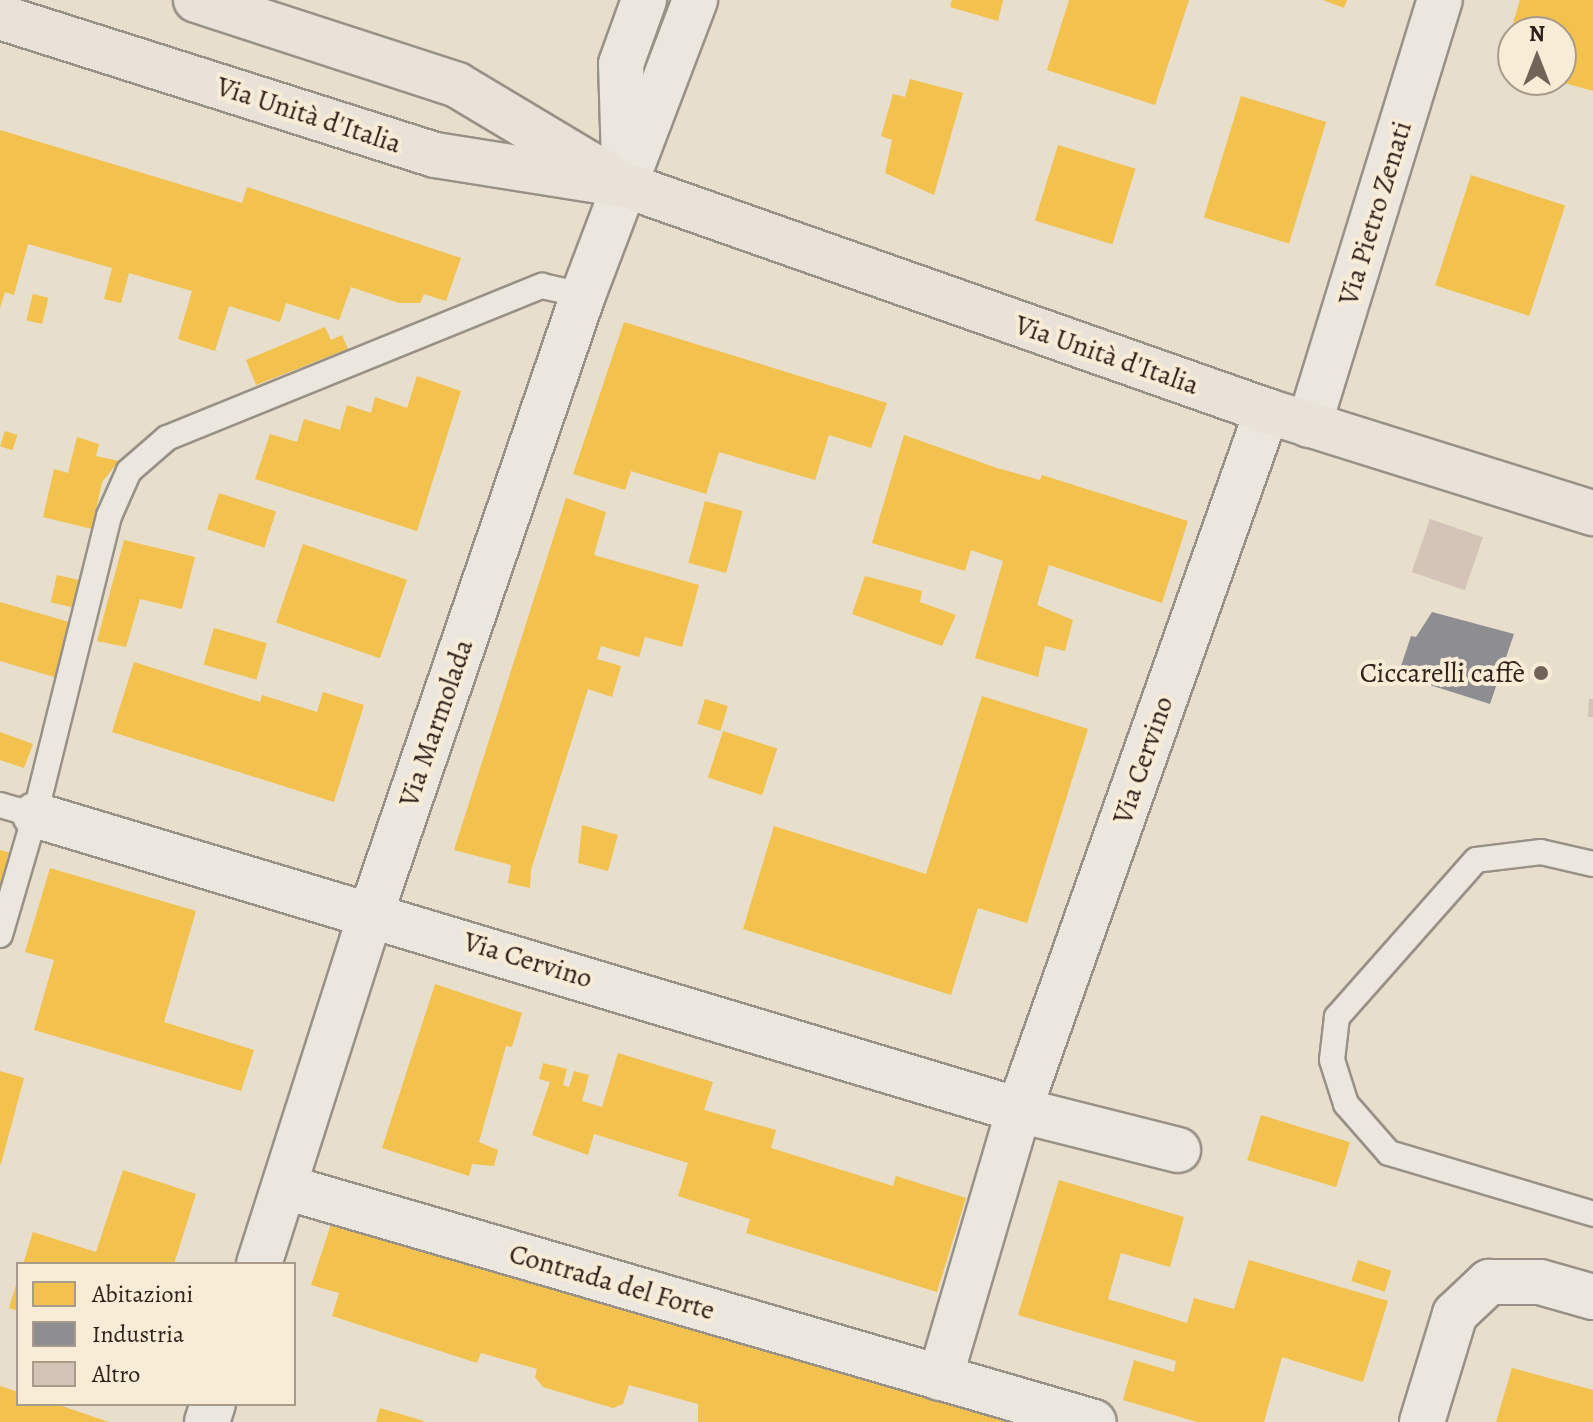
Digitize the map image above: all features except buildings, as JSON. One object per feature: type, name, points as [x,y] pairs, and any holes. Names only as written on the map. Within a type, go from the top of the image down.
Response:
[{"type":"main road","name":"Via Unità d'Italia","points":[[196,0],[457,85],[625,185]]},
{"type":"main road","name":"Via Unità d'Italia","points":[[0,17],[435,155],[625,185],[1267,411],[1593,513]]},
{"type":"street","points":[[625,185],[621,64],[644,0]]},
{"type":"street","name":"Via Marmolada","points":[[260,1262],[371,913],[583,295],[695,0]]},
{"type":"street","name":"Via Pietro Zenati","points":[[1309,425],[1440,0]]},
{"type":"street","name":"Via Cervino","points":[[1019,1110],[1267,411]]},
{"type":"street","name":"Via Cervino","points":[[18,810],[371,913],[1019,1110],[1178,1150]]},
{"type":"street","points":[[940,1378],[1019,1110]]},
{"type":"street","name":"Contrada del Forte","points":[[285,1187],[1094,1422]]},
{"type":"street","points":[[1422,1422],[1455,1314],[1489,1282],[1540,1282],[1593,1297]]},
{"type":"lane","points":[[0,935],[18,810],[109,516],[129,471],[167,438],[542,286],[583,295]]},
{"type":"lane","points":[[1593,864],[1541,852],[1476,860],[1337,1017],[1332,1060],[1346,1104],[1389,1153],[1593,1214]]},
{"type":"place","name":"Ciccarelli caffè","points":[[1541,673]]}]
